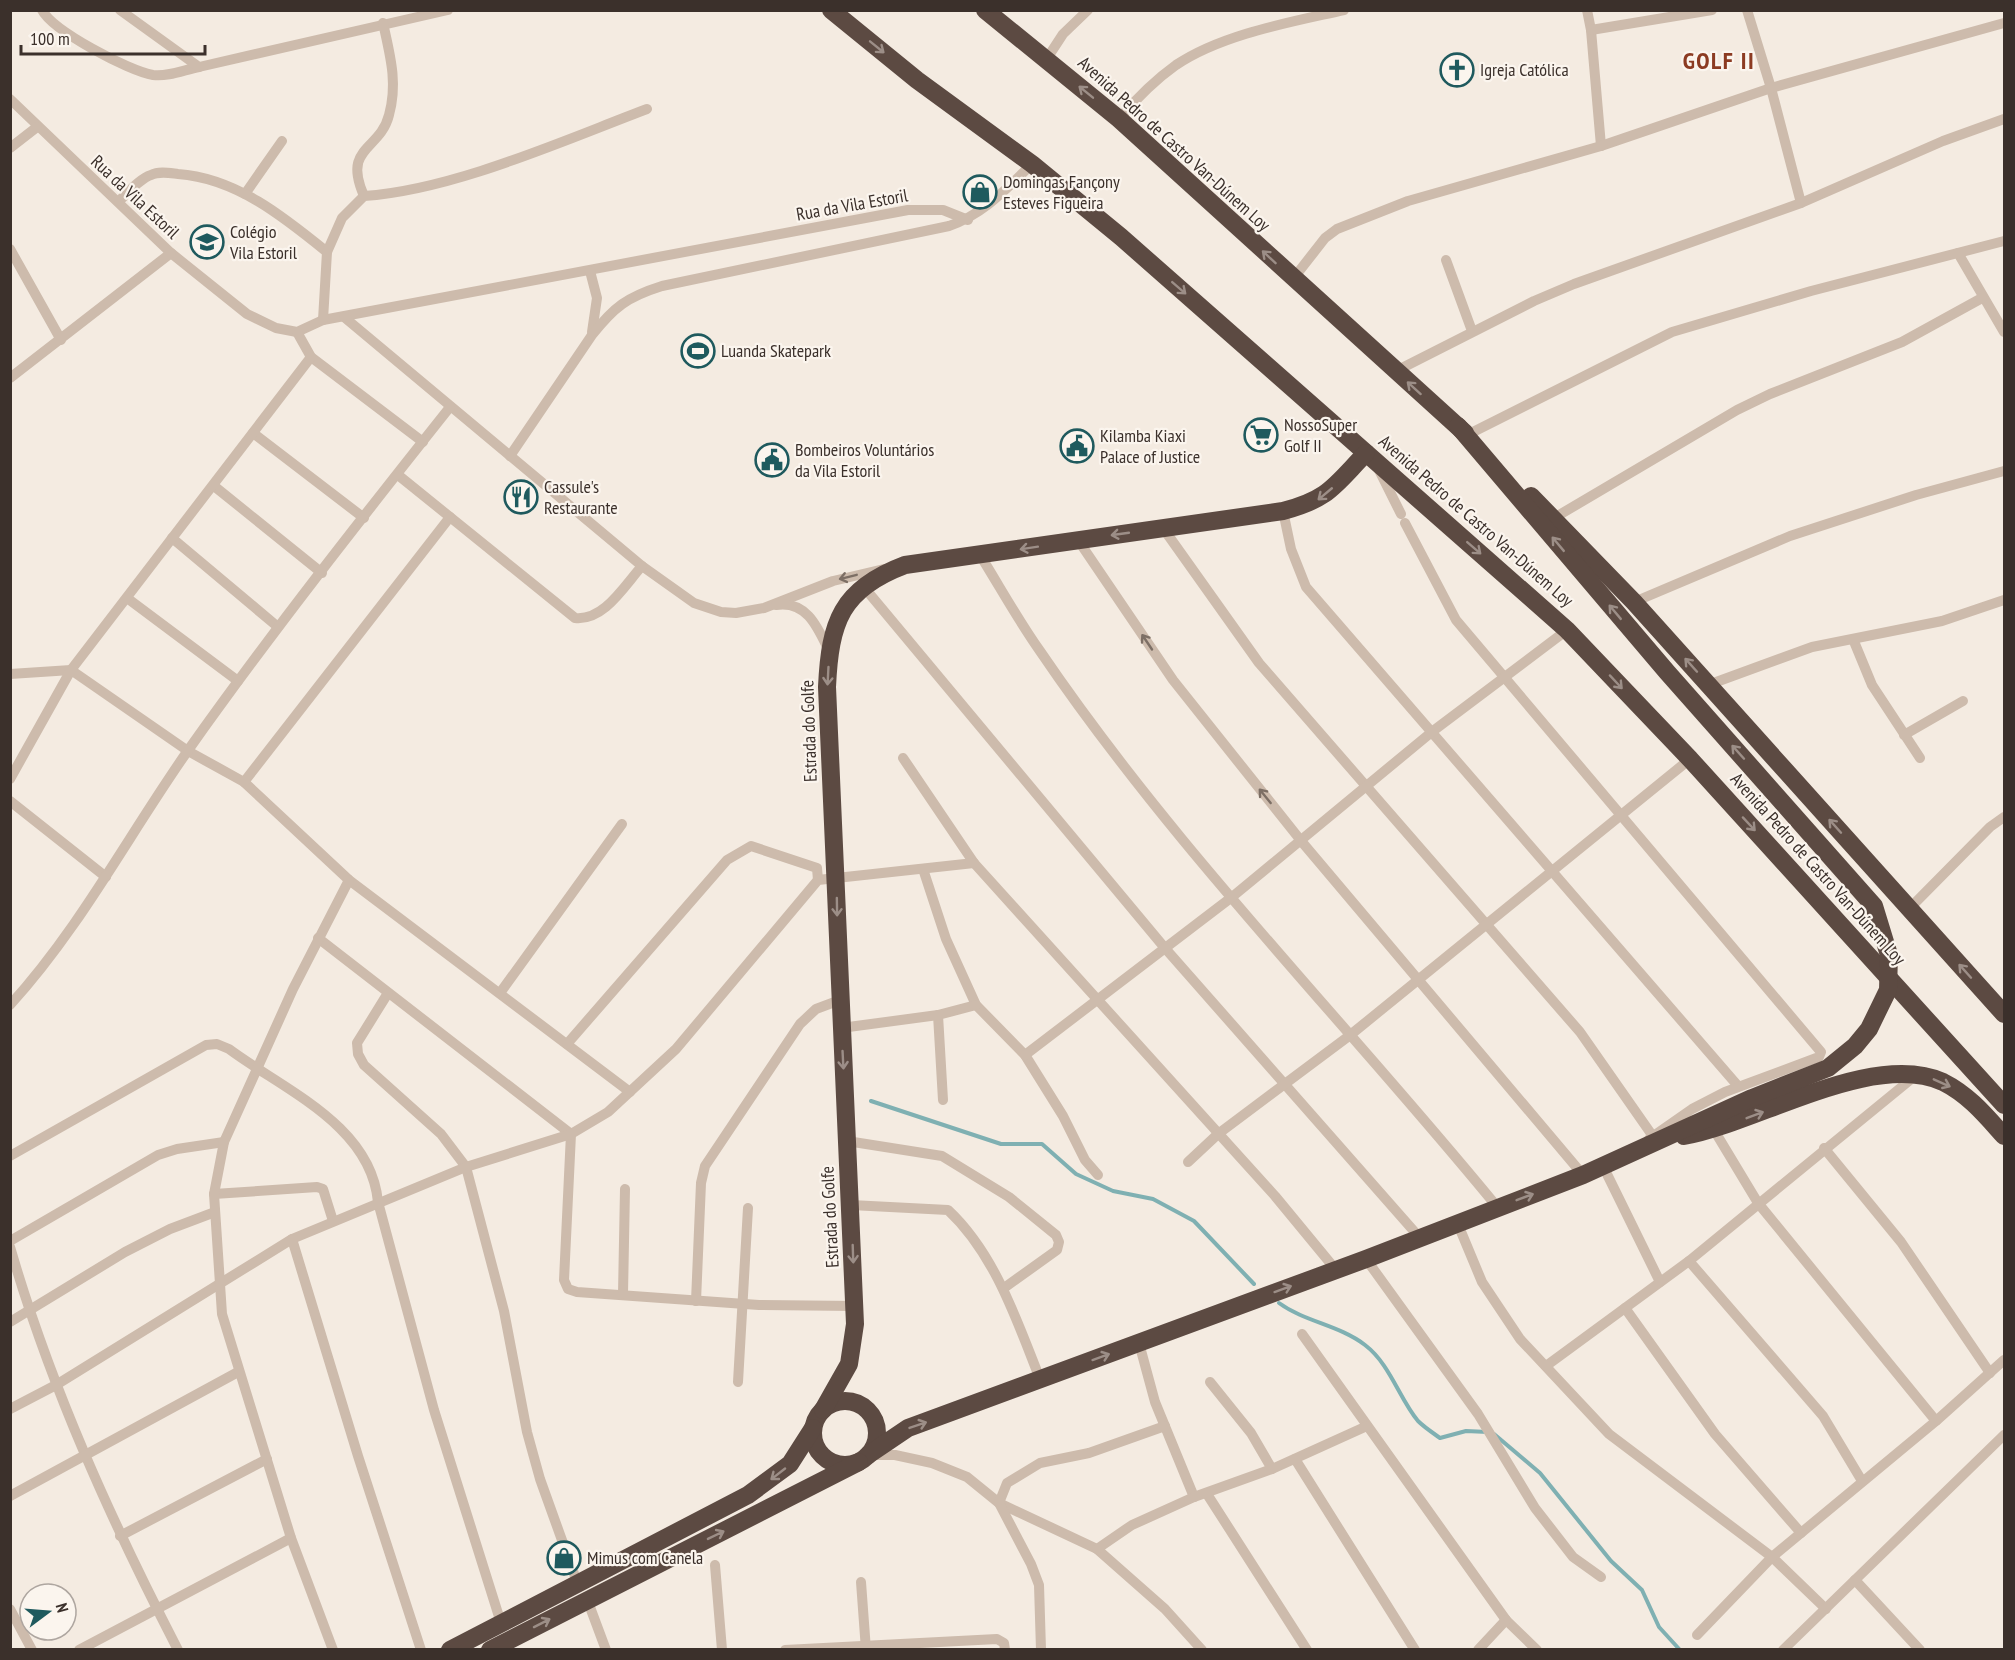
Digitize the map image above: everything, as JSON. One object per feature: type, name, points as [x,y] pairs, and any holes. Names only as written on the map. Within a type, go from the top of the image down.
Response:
[{"type":"highway","name":"Avenida Pedro de Castro Van-Dúnem Loy","points":[[831,10],[917,80],[1032,164],[1135,249],[1567,630],[1690,759],[2004,1105]]},
{"type":"highway","name":"Avenida Pedro de Castro Van-Dúnem Loy","points":[[985,10],[1119,119],[1462,431],[1554,518],[1634,602],[2004,1014]]},
{"type":"highway","points":[[490,1650],[863,1458],[908,1428],[1366,1259],[1583,1175],[1651,1141],[1752,1098],[1814,1075],[1828,1068],[1855,1046],[1881,1009],[1891,973],[1888,948],[1874,906],[1667,672],[1462,431]]},
{"type":"highway","name":"Estrada do Golfe","points":[[450,1650],[748,1495],[790,1464],[849,1364],[855,1305],[827,687],[829,652],[836,621],[848,602],[863,586],[880,574],[905,565],[1283,511],[1318,501],[1370,456]]},
{"type":"highway","points":[[1651,1141],[1714,1131],[1801,1097],[1881,1074],[1917,1074],[1942,1082],[1960,1092],[1980,1108],[2004,1136]]},
{"type":"highway","points":[[813,1428],[813,1438],[822,1456],[839,1465],[863,1458],[876,1435],[871,1414],[853,1402],[842,1401],[823,1410]]},
{"type":"street","points":[[42,10],[46,19],[124,66],[141,72],[166,75],[383,23],[448,10]]},
{"type":"street","points":[[120,10],[199,67]]},
{"type":"street","points":[[1046,60],[1063,34],[1088,10]]},
{"type":"street","points":[[1119,119],[1140,95],[1177,64],[1220,43],[1344,10]]},
{"type":"street","points":[[1587,10],[1591,30],[1601,146]]},
{"type":"street","points":[[1591,30],[1712,10]]},
{"type":"street","points":[[1747,10],[1771,88],[1801,203]]},
{"type":"street","points":[[364,196],[358,182],[357,162],[388,118],[395,87],[383,23]]},
{"type":"street","points":[[1293,279],[1324,238],[1337,229],[1408,201],[1601,146],[1771,88],[2004,23]]},
{"type":"street","name":"Rua da Vila Estoril","points":[[10,99],[171,253],[247,314],[276,328],[297,332],[322,320],[908,210],[943,210],[968,220]]},
{"type":"street","points":[[322,320],[327,252],[342,218],[364,196],[392,194],[480,170],[647,109]]},
{"type":"street","points":[[1396,371],[1472,331],[1574,284],[1801,203],[1943,141],[2004,118]]},
{"type":"street","points":[[10,148],[37,127]]},
{"type":"street","points":[[245,194],[282,141]]},
{"type":"street","points":[[510,456],[592,335],[626,300],[662,286],[949,226],[968,220],[984,209],[1032,164]]},
{"type":"street","points":[[119,201],[149,175],[160,173],[193,175],[245,194],[280,214],[327,252]]},
{"type":"street","points":[[1462,431],[1672,332],[1811,291],[2004,241]]},
{"type":"street","points":[[10,249],[61,339]]},
{"type":"street","points":[[10,378],[171,253]]},
{"type":"street","points":[[1958,253],[1982,298],[2004,332]]},
{"type":"street","points":[[1446,261],[1472,331]]},
{"type":"street","points":[[591,271],[597,298],[592,335]]},
{"type":"street","points":[[1554,518],[1737,410],[1770,394],[1902,342],[1982,298]]},
{"type":"street","points":[[344,317],[642,566],[694,603],[708,609],[736,613],[783,604],[803,610],[816,624],[829,652]]},
{"type":"street","points":[[297,332],[311,357],[423,442]]},
{"type":"street","points":[[10,779],[71,670],[311,357]]},
{"type":"street","points":[[10,1005],[69,934],[188,751],[238,681],[450,407]]},
{"type":"street","points":[[253,433],[364,518]]},
{"type":"street","points":[[1162,528],[1259,663],[1580,1032],[1651,1141],[1692,1109],[1738,1086],[1819,1057],[1821,1052],[1762,985],[1622,814],[1456,620],[1370,456]]},
{"type":"street","points":[[1634,602],[1790,536],[1916,495],[2004,471]]},
{"type":"street","points":[[398,475],[575,618],[587,619],[599,613],[642,566]]},
{"type":"street","points":[[214,486],[322,573]]},
{"type":"street","points":[[1283,511],[1291,549],[1306,587],[1738,1086]]},
{"type":"street","points":[[244,783],[450,517]]},
{"type":"street","points":[[172,538],[278,627]]},
{"type":"street","points":[[1078,540],[1173,680],[1302,842],[1583,1175]]},
{"type":"street","points":[[980,555],[1039,650],[1099,734],[1349,1036],[1423,1116],[1498,1208]]},
{"type":"street","points":[[764,608],[833,581],[905,565]]},
{"type":"street","points":[[863,586],[1164,947],[1420,1238]]},
{"type":"street","points":[[127,598],[238,681]]},
{"type":"street","points":[[1708,685],[1812,647],[1942,621],[2004,600]]},
{"type":"street","points":[[1024,1055],[1232,897],[1302,842],[1433,731],[1504,675],[1567,630]]},
{"type":"street","points":[[1853,639],[1872,685],[1920,758]]},
{"type":"street","points":[[10,674],[71,670],[188,751],[244,783],[349,880],[630,1092]]},
{"type":"street","points":[[1904,735],[1963,702]]},
{"type":"street","points":[[903,758],[974,863],[1275,1196],[1336,1270]]},
{"type":"street","points":[[1188,1162],[1218,1134],[1286,1086],[1349,1036],[1690,759]]},
{"type":"street","points":[[10,801],[106,877]]},
{"type":"street","points":[[1909,909],[1990,827],[2004,817]]},
{"type":"street","points":[[500,993],[622,824]]},
{"type":"street","points":[[567,1044],[727,860],[739,851],[751,846],[817,868],[818,879]]},
{"type":"street","points":[[10,1409],[56,1385],[292,1239],[466,1167],[571,1134],[608,1112],[676,1049],[818,879],[974,863]]},
{"type":"street","points":[[923,869],[946,939],[976,1005],[1024,1055],[1063,1116],[1085,1161],[1098,1175]]},
{"type":"street","points":[[333,1650],[291,1538],[222,1314],[214,1194],[224,1142],[318,938],[349,880]]},
{"type":"street","points":[[318,938],[571,1134]]},
{"type":"street","points":[[388,993],[357,1043],[357,1054],[364,1065],[441,1134],[466,1167],[504,1311],[527,1432],[540,1479],[578,1582]]},
{"type":"street","points":[[696,1301],[701,1183],[705,1166],[800,1024],[816,1009],[840,999]]},
{"type":"street","points":[[841,1028],[938,1014],[976,1005]]},
{"type":"street","points":[[938,1014],[943,1100]]},
{"type":"street","points":[[10,1156],[206,1045],[217,1044],[229,1049],[257,1070],[325,1113],[349,1138],[369,1169],[377,1189],[378,1202],[434,1410],[501,1623]]},
{"type":"street","points":[[1546,1366],[1689,1261],[1917,1074]]},
{"type":"street","points":[[1714,1131],[1758,1203],[1936,1421]]},
{"type":"street","points":[[571,1134],[564,1280],[568,1289],[577,1292],[696,1301],[855,1305]]},
{"type":"street","points":[[847,1141],[942,1156],[1009,1197],[1056,1235],[1059,1242],[1058,1250],[1004,1288]]},
{"type":"street","points":[[10,1241],[158,1155],[177,1149],[224,1142]]},
{"type":"street","points":[[1824,1148],[1901,1242],[1990,1372]]},
{"type":"street","points":[[1603,1166],[1660,1282]]},
{"type":"street","points":[[214,1194],[317,1187],[323,1189],[326,1195],[333,1221]]},
{"type":"street","points":[[623,1294],[625,1189]]},
{"type":"street","points":[[851,1205],[948,1210],[961,1222],[1004,1288],[1040,1379]]},
{"type":"street","points":[[738,1382],[745,1303],[748,1208]]},
{"type":"street","points":[[10,1322],[125,1252],[170,1229],[215,1212]]},
{"type":"street","points":[[1457,1222],[1482,1282],[1520,1339],[1609,1434],[1772,1557],[1826,1609]]},
{"type":"street","points":[[292,1239],[358,1456],[421,1650]]},
{"type":"street","points":[[10,1247],[29,1312],[86,1457],[120,1536],[178,1650]]},
{"type":"street","points":[[1366,1259],[1478,1414],[1535,1508],[1573,1557],[1601,1577]]},
{"type":"street","points":[[1689,1261],[1823,1416],[1862,1481]]},
{"type":"street","points":[[1625,1308],[1715,1434],[1801,1533]]},
{"type":"street","points":[[1302,1334],[1506,1620],[1537,1650]]},
{"type":"street","points":[[1139,1343],[1152,1392],[1194,1497]]},
{"type":"street","points":[[1697,1635],[1772,1557],[1936,1421],[2004,1360]]},
{"type":"street","points":[[10,1496],[86,1457],[238,1372]]},
{"type":"street","points":[[1210,1382],[1251,1433],[1272,1469]]},
{"type":"street","points":[[1041,1650],[1039,1585],[1031,1564],[999,1503],[1007,1483],[1040,1462],[1089,1453],[1165,1426]]},
{"type":"street","points":[[1097,1549],[1132,1525],[1194,1497],[1272,1469],[1367,1426]]},
{"type":"street","points":[[1783,1650],[2004,1435]]},
{"type":"street","points":[[863,1458],[895,1455],[932,1463],[967,1477],[999,1503],[1097,1549],[1166,1609],[1202,1650]]},
{"type":"street","points":[[120,1536],[267,1459]]},
{"type":"street","points":[[1295,1459],[1415,1650]]},
{"type":"street","points":[[1207,1494],[1307,1650]]},
{"type":"street","points":[[79,1650],[291,1538]]},
{"type":"street","points":[[715,1565],[722,1650]]},
{"type":"street","points":[[1855,1580],[1920,1650]]},
{"type":"street","points":[[861,1582],[866,1648]]},
{"type":"street","points":[[588,1599],[606,1650]]},
{"type":"street","points":[[11,1611],[32,1650]]},
{"type":"street","points":[[1478,1650],[1506,1620]]},
{"type":"street","points":[[785,1650],[866,1648],[997,1639],[1004,1644],[1005,1650]]},
{"type":"waterway","points":[[871,1101],[1001,1144],[1042,1144],[1076,1174],[1113,1191],[1153,1199],[1194,1221],[1254,1284]]},
{"type":"waterway","points":[[1279,1303],[1300,1315],[1355,1338],[1365,1345],[1388,1371],[1418,1421],[1440,1438],[1466,1431],[1488,1432]]},
{"type":"waterway","points":[[1494,1434],[1540,1473],[1611,1561],[1642,1590],[1659,1627],[1680,1650]]},
{"type":"place","name":"Igreja Católica","points":[[1457,70]]},
{"type":"place","name":"Domingas Fançony Esteves Figueira","points":[[980,192]]},
{"type":"place","name":"Colégio Vila Estoril","points":[[207,242]]},
{"type":"place","name":"Luanda Skatepark","points":[[698,351]]},
{"type":"place","name":"NossoSuper Golf II","points":[[1261,435]]},
{"type":"place","name":"Kilamba Kiaxi Palace of Justice","points":[[1077,446]]},
{"type":"place","name":"Bombeiros Voluntários da Vila Estoril","points":[[772,460]]},
{"type":"place","name":"Cassule's Restaurante","points":[[521,497]]},
{"type":"place","name":"Mimus com Canela","points":[[564,1558]]},
{"type":"district","name":"GOLF II","points":[[1719,61]]}]
